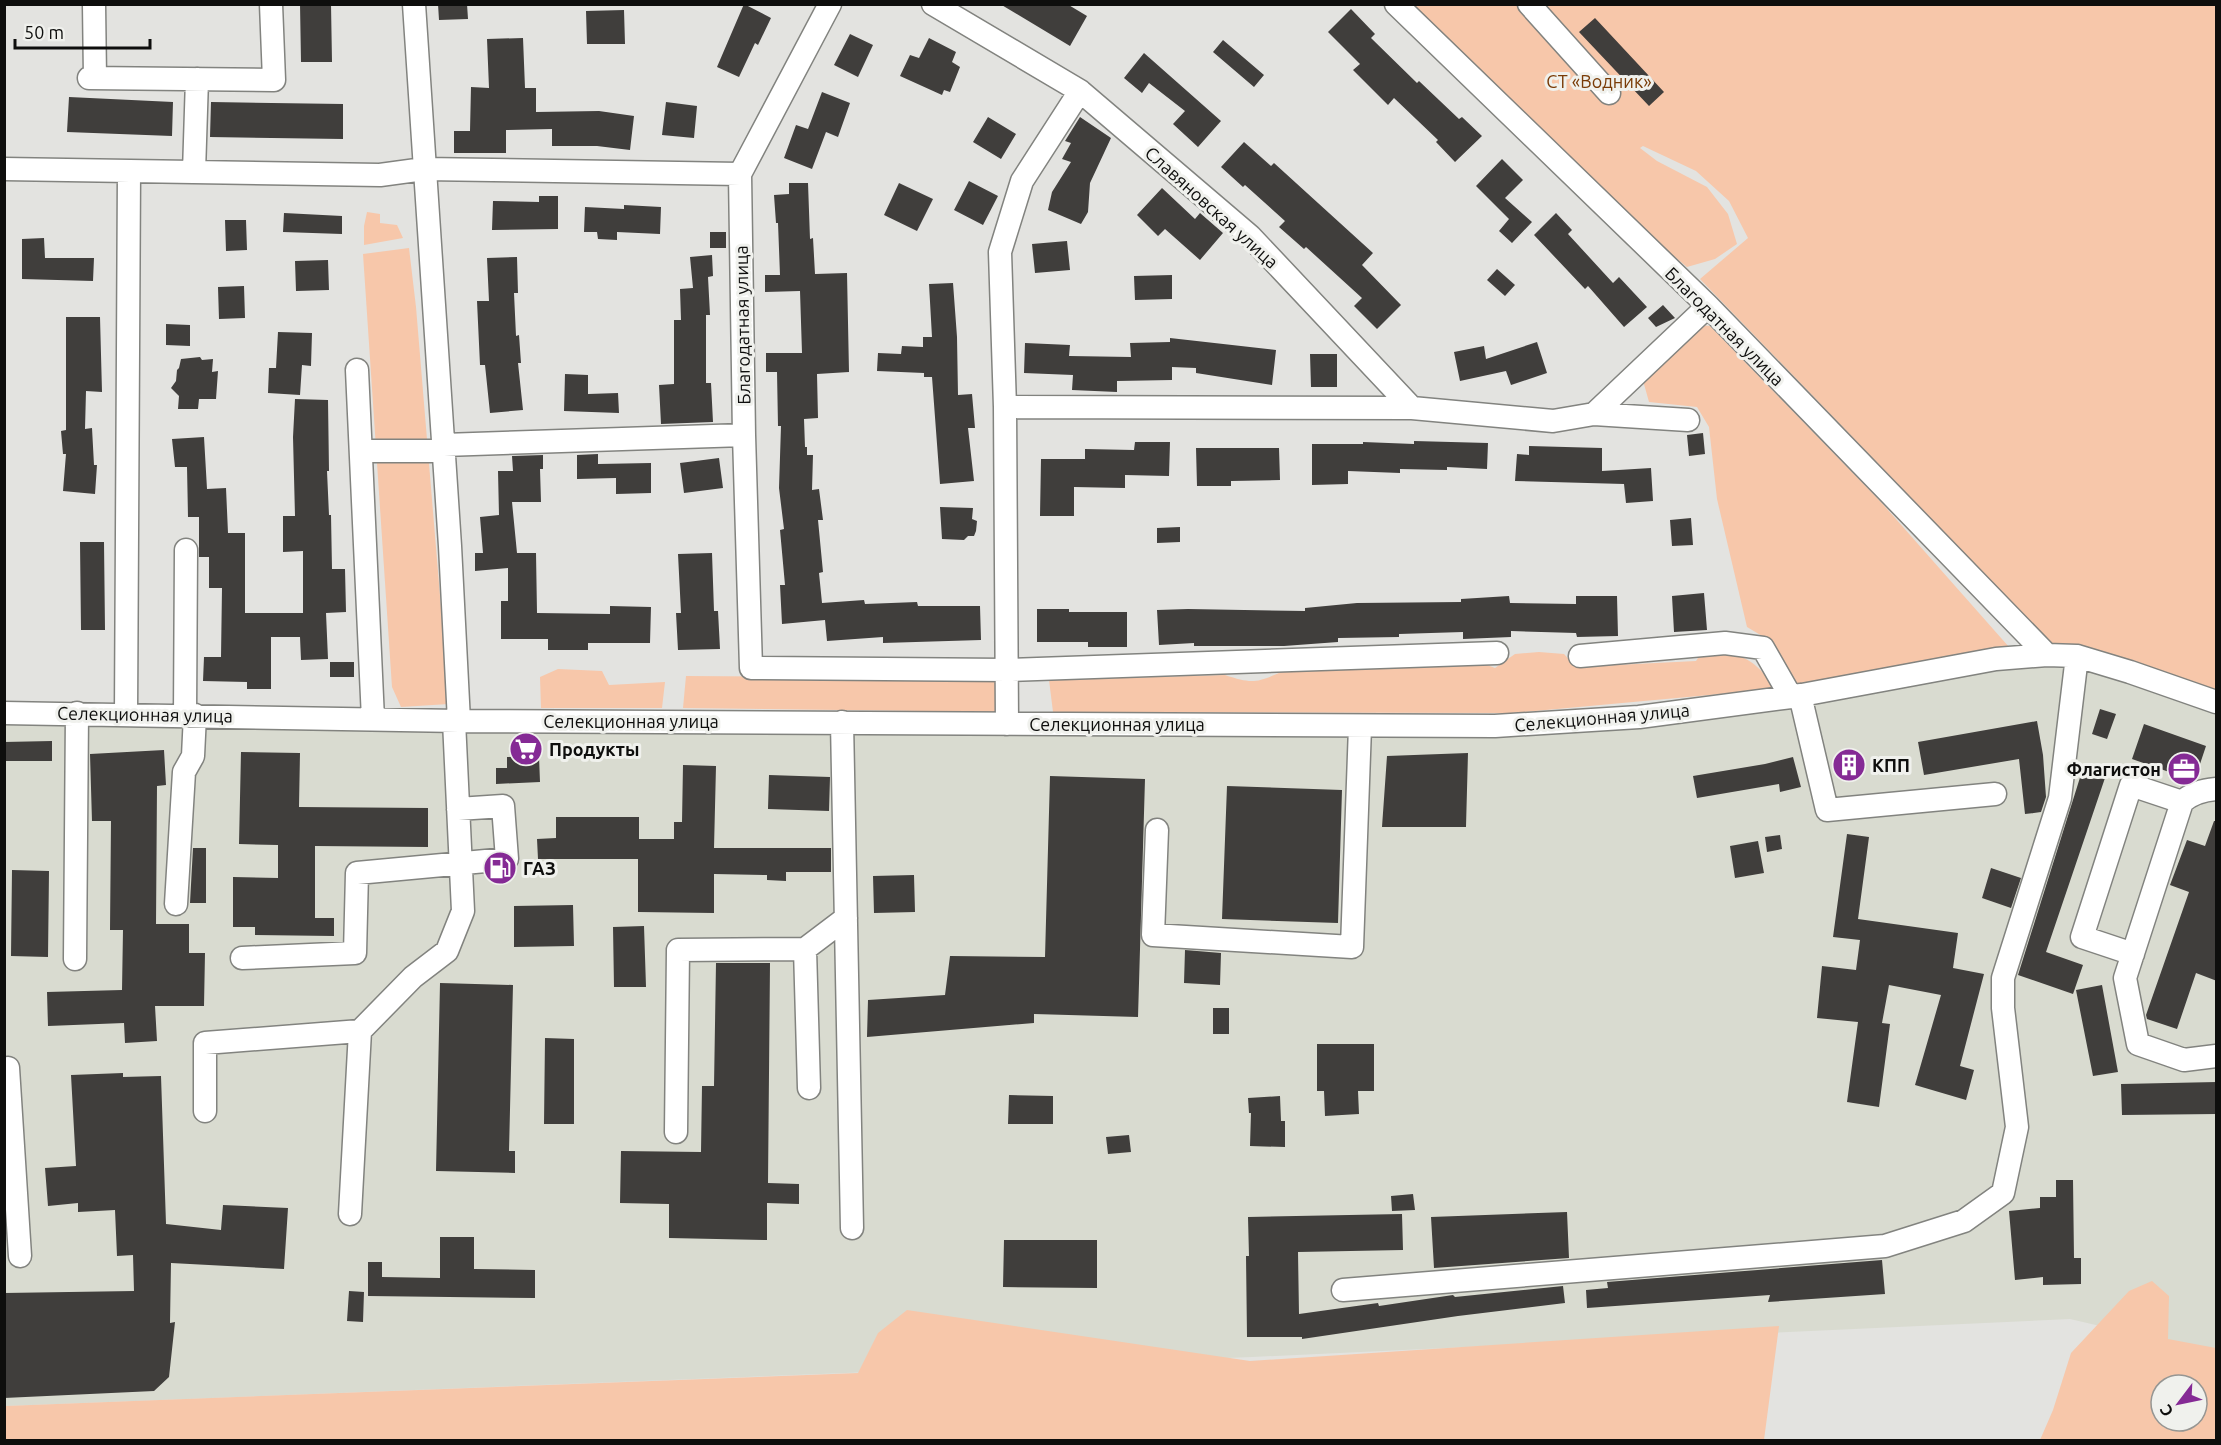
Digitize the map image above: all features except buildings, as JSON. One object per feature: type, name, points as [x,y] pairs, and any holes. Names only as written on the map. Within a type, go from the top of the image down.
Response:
[{"type":"street","points":[[94,4],[92,78],[274,80],[271,4]]},
{"type":"street","points":[[205,1111],[205,1043],[360,1031],[413,977],[447,951],[464,911],[444,448],[414,4]]},
{"type":"street","name":"Благодатная улица","points":[[830,4],[740,174],[744,435],[751,668],[1006,670]]},
{"type":"street","name":"Славяновская улица","points":[[933,4],[1080,91],[1250,236],[1412,408]]},
{"type":"street","name":"Благодатная улица","points":[[1396,4],[1708,306],[2047,655]]},
{"type":"street","points":[[1529,4],[1609,93]]},
{"type":"street","points":[[194,172],[197,79]]},
{"type":"street","points":[[1007,724],[1005,407],[1000,252],[1022,181],[1080,91]]},
{"type":"street","points":[[4,169],[380,175],[424,169],[740,174]]},
{"type":"street","points":[[126,714],[129,171]]},
{"type":"street","points":[[1594,414],[1708,306]]},
{"type":"street","points":[[357,370],[373,719]]},
{"type":"street","points":[[1005,407],[1412,408],[1553,421],[1594,414],[1688,420]]},
{"type":"street","points":[[361,451],[744,435]]},
{"type":"street","points":[[176,904],[184,772],[193,756],[186,550]]},
{"type":"street","points":[[1580,656],[1725,643],[1763,648],[1796,696],[1827,810],[1995,794]]},
{"type":"street","points":[[1006,670],[1497,653]]},
{"type":"street","name":"Селекционная улица","points":[[4,713],[456,721],[1495,726],[1639,717],[1796,696],[1996,659],[2047,655],[2077,657],[2130,672],[2217,702]]},
{"type":"street","points":[[1343,1290],[1885,1246],[1964,1221],[2003,1193],[2017,1126],[2003,1008],[2002,978],[2060,798],[2077,657]]},
{"type":"street","points":[[75,958],[77,713]]},
{"type":"street","points":[[842,722],[852,1228]]},
{"type":"street","points":[[1157,830],[1153,935],[1352,947],[1360,727]]},
{"type":"street","points":[[2133,954],[2082,937],[2131,785],[2182,802]]},
{"type":"street","points":[[2217,789],[2201,791],[2188,796],[2182,802],[2125,978],[2138,1044],[2184,1059],[2217,1056]]},
{"type":"street","points":[[242,958],[355,953],[357,873],[507,859],[503,806],[458,808]]},
{"type":"street","points":[[676,1132],[678,950],[805,950],[846,918]]},
{"type":"street","points":[[805,950],[809,1088]]},
{"type":"street","points":[[350,1214],[360,1031]]},
{"type":"street","points":[[4,1069],[8,1068],[20,1256]]},
{"type":"shaded area","points":[[2071,662],[2216,709],[2216,1353],[2070,1319],[1252,1357],[5,1406],[4,718],[1499,733],[1999,666]]},
{"type":"green space","name":"СТ «Водник»","points":[[1412,5],[2216,5],[2216,692],[2055,647],[1700,279],[1748,238],[1729,201],[1696,171],[1643,146],[1640,148],[1657,161],[1707,187],[1728,214],[1737,244],[1715,259],[1687,267],[1611,204]]},
{"type":"green space","points":[[367,212],[380,214],[380,223],[397,225],[403,238],[364,245]]},
{"type":"green space","points":[[409,248],[416,307],[449,704],[401,707],[392,687],[363,254]]},
{"type":"green space","points":[[1700,325],[1710,326],[1880,501],[2009,647],[1798,685],[1774,643],[1747,627],[1717,499],[1709,427],[1697,407],[1649,402],[1642,377]]},
{"type":"green space","points":[[1539,652],[1564,654],[1576,667],[1696,661],[1700,655],[1725,653],[1744,658],[1752,663],[1768,678],[1775,689],[1513,713],[1053,712],[1049,680],[1225,675],[1254,681],[1283,671],[1482,663],[1495,668],[1515,654]]},
{"type":"green space","points":[[558,669],[602,671],[609,685],[665,682],[662,708],[541,708],[540,677]]},
{"type":"green space","points":[[686,676],[999,678],[998,712],[683,708]]},
{"type":"green space","points":[[2152,1281],[2169,1296],[2168,1339],[2216,1348],[2216,1440],[2040,1440],[2053,1410],[2071,1353],[2129,1291]]},
{"type":"green space","points":[[907,1310],[1250,1361],[1779,1326],[1764,1440],[5,1440],[5,1406],[858,1373],[878,1333]]},
{"type":"place","name":"Продукты","points":[[526,749]]},
{"type":"place","name":"КПП","points":[[1849,765]]},
{"type":"place","name":"Флагистон","points":[[2184,769]]},
{"type":"place","name":"ГАЗ","points":[[500,868]]}]
